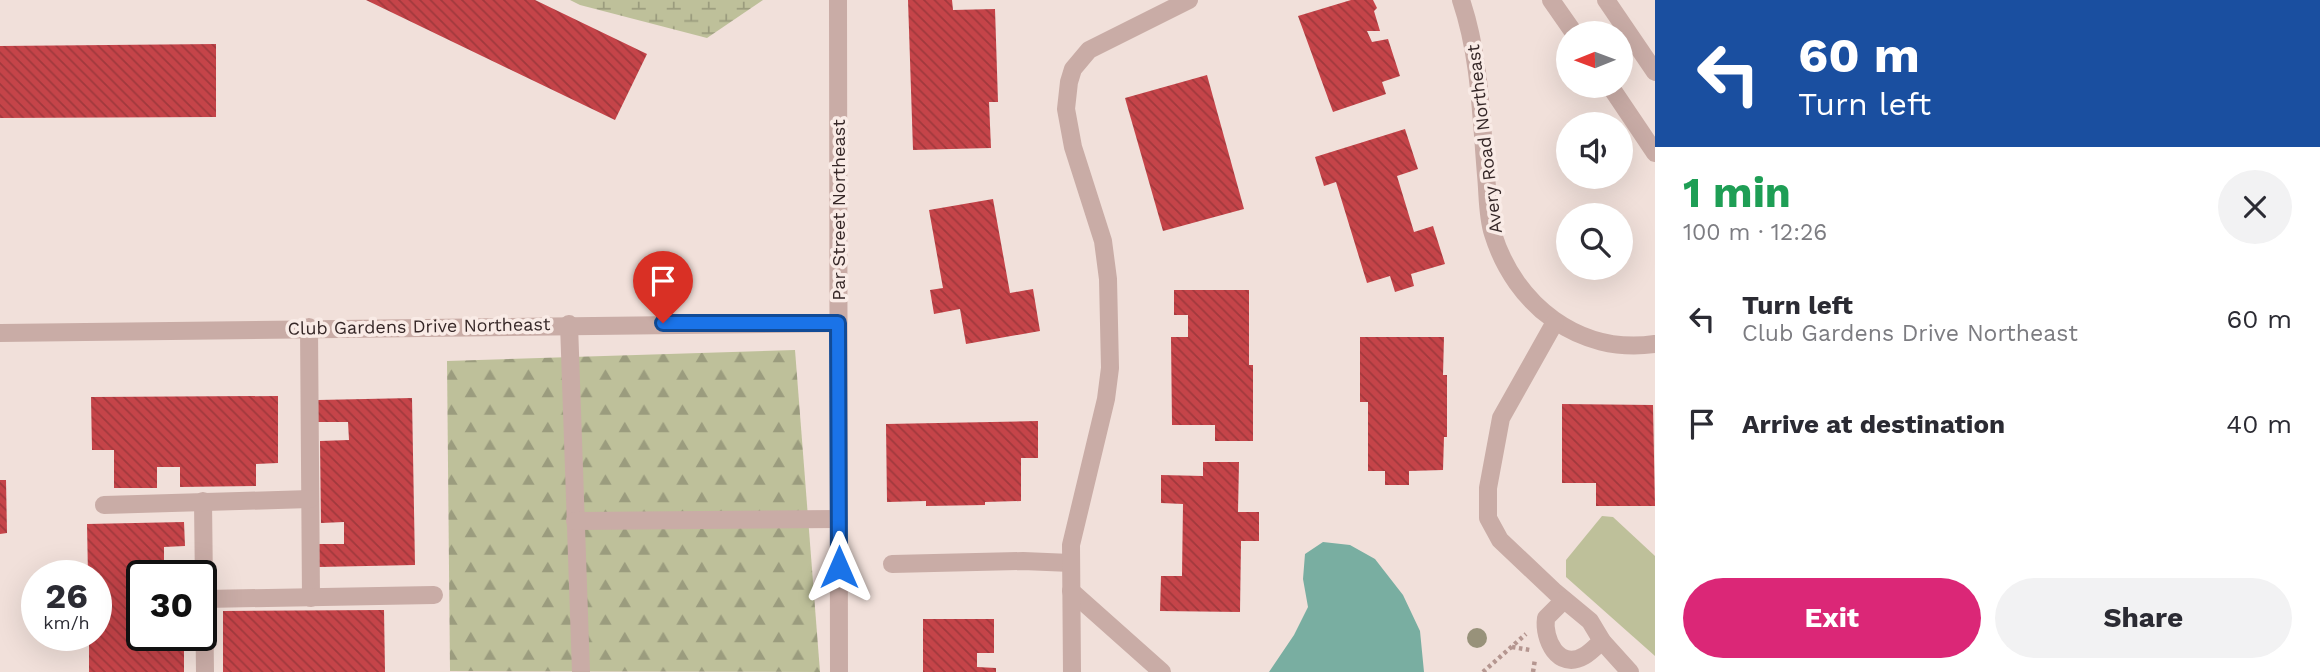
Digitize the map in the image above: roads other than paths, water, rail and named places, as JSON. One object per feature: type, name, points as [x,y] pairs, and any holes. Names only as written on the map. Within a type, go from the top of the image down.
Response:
[{"type":"street","name":"Par Street Northeast","points":[[838,0],[839,672]]},
{"type":"street","points":[[1072,672],[1071,545],[1106,399],[1110,368],[1108,279],[1103,241],[1073,147],[1066,109],[1069,82],[1073,69],[1089,50],[1189,0]]},
{"type":"street","name":"Avery Road Northeast","points":[[1461,0],[1475,50],[1492,230],[1503,262],[1533,303],[1555,322],[1596,341],[1642,346],[1655,344]]},
{"type":"street","points":[[1551,0],[1566,21]]},
{"type":"street","points":[[1606,0],[1655,72]]},
{"type":"street","points":[[1618,98],[1655,153]]},
{"type":"street","points":[[1555,322],[1501,418],[1488,488],[1488,518],[1500,540],[1590,621],[1602,641],[1630,672]]},
{"type":"street","name":"Club Gardens Drive Northeast","points":[[0,333],[309,327],[838,323]]},
{"type":"street","points":[[569,324],[581,672]]},
{"type":"street","points":[[309,327],[311,598]]},
{"type":"street","points":[[104,505],[310,499]]},
{"type":"street","points":[[203,501],[204,560]]},
{"type":"street","points":[[576,521],[839,519]]},
{"type":"street","points":[[892,564],[1023,561],[1071,563]]},
{"type":"street","points":[[1071,591],[1162,672]]},
{"type":"street","points":[[217,600],[434,596]]},
{"type":"street","points":[[1564,600],[1546,618],[1546,636],[1552,650],[1562,657],[1575,659],[1584,656],[1602,641]]},
{"type":"street","points":[[205,651],[205,672]]},
{"type":"water","points":[[1323,542],[1350,545],[1375,559],[1403,595],[1420,631],[1424,672],[1269,672],[1294,635],[1308,607],[1303,579],[1305,554]]}]
